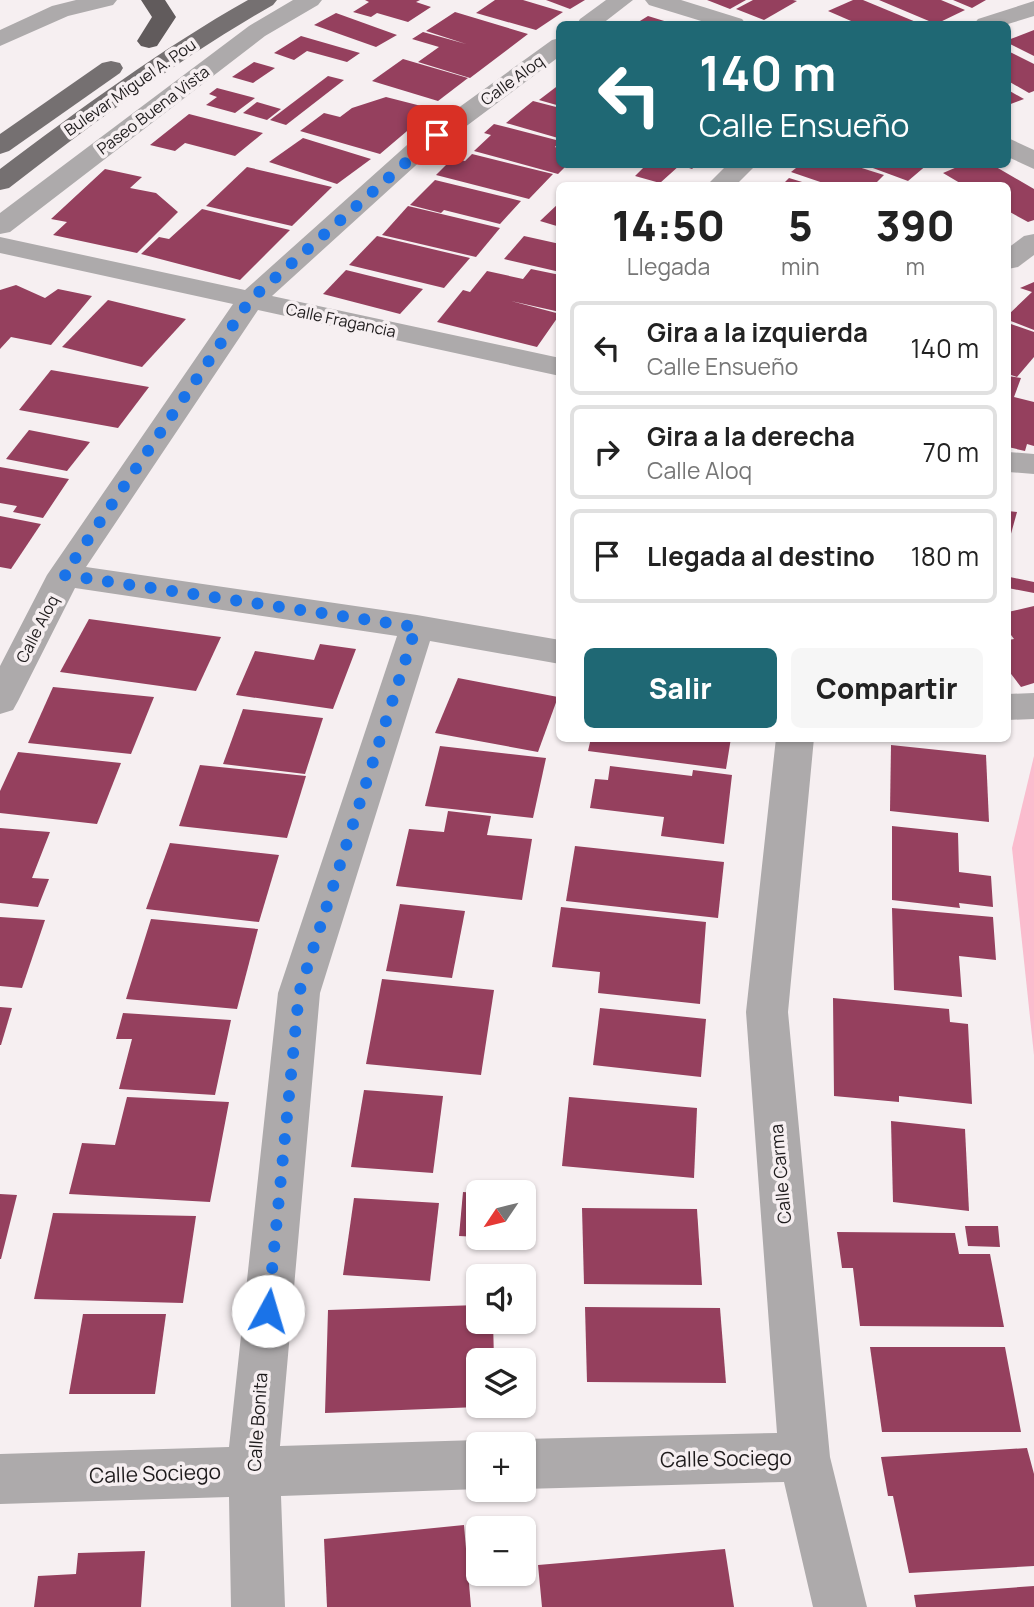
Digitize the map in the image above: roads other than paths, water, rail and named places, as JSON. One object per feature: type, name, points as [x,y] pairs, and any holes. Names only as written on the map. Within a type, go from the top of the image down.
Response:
[{"type":"highway","points":[[149,41],[163,17],[153,0]]},
{"type":"main road","name":"Bulevar Miguel A. Pou","points":[[0,182],[95,110],[207,33],[265,0]]},
{"type":"main road","name":"Bulevar Miguel A. Pou","points":[[0,146],[149,41],[182,21]]},
{"type":"street","points":[[23,0],[29,7],[105,0]]},
{"type":"street","name":"Paseo Buena Vista","points":[[0,226],[257,31],[310,0]]},
{"type":"street","points":[[592,21],[621,0]]},
{"type":"street","points":[[657,0],[724,21]]},
{"type":"street","points":[[0,39],[49,7]]},
{"type":"street","points":[[995,21],[1034,8]]},
{"type":"street","name":"Calle Aloq","points":[[0,701],[64,575],[250,300],[416,151],[556,48]]},
{"type":"street","points":[[1011,148],[1034,161]]},
{"type":"street","points":[[724,182],[739,168]]},
{"type":"street","points":[[1011,259],[1034,242]]},
{"type":"street","name":"Calle Fragancia","points":[[0,245],[556,366]]},
{"type":"street","points":[[1011,463],[1034,464]]},
{"type":"street","points":[[64,575],[416,627],[556,651]]},
{"type":"street","name":"Calle Bonita","points":[[258,1607],[255,1485],[252,1471],[299,993],[416,627]]},
{"type":"street","points":[[1011,707],[1034,706]]},
{"type":"street","name":"Calle Carma","points":[[795,742],[767,1012],[804,1457],[840,1607]]},
{"type":"street","name":"Calle Sociego","points":[[536,1464],[804,1457]]},
{"type":"street","name":"Calle Sociego","points":[[0,1479],[466,1465]]}]
